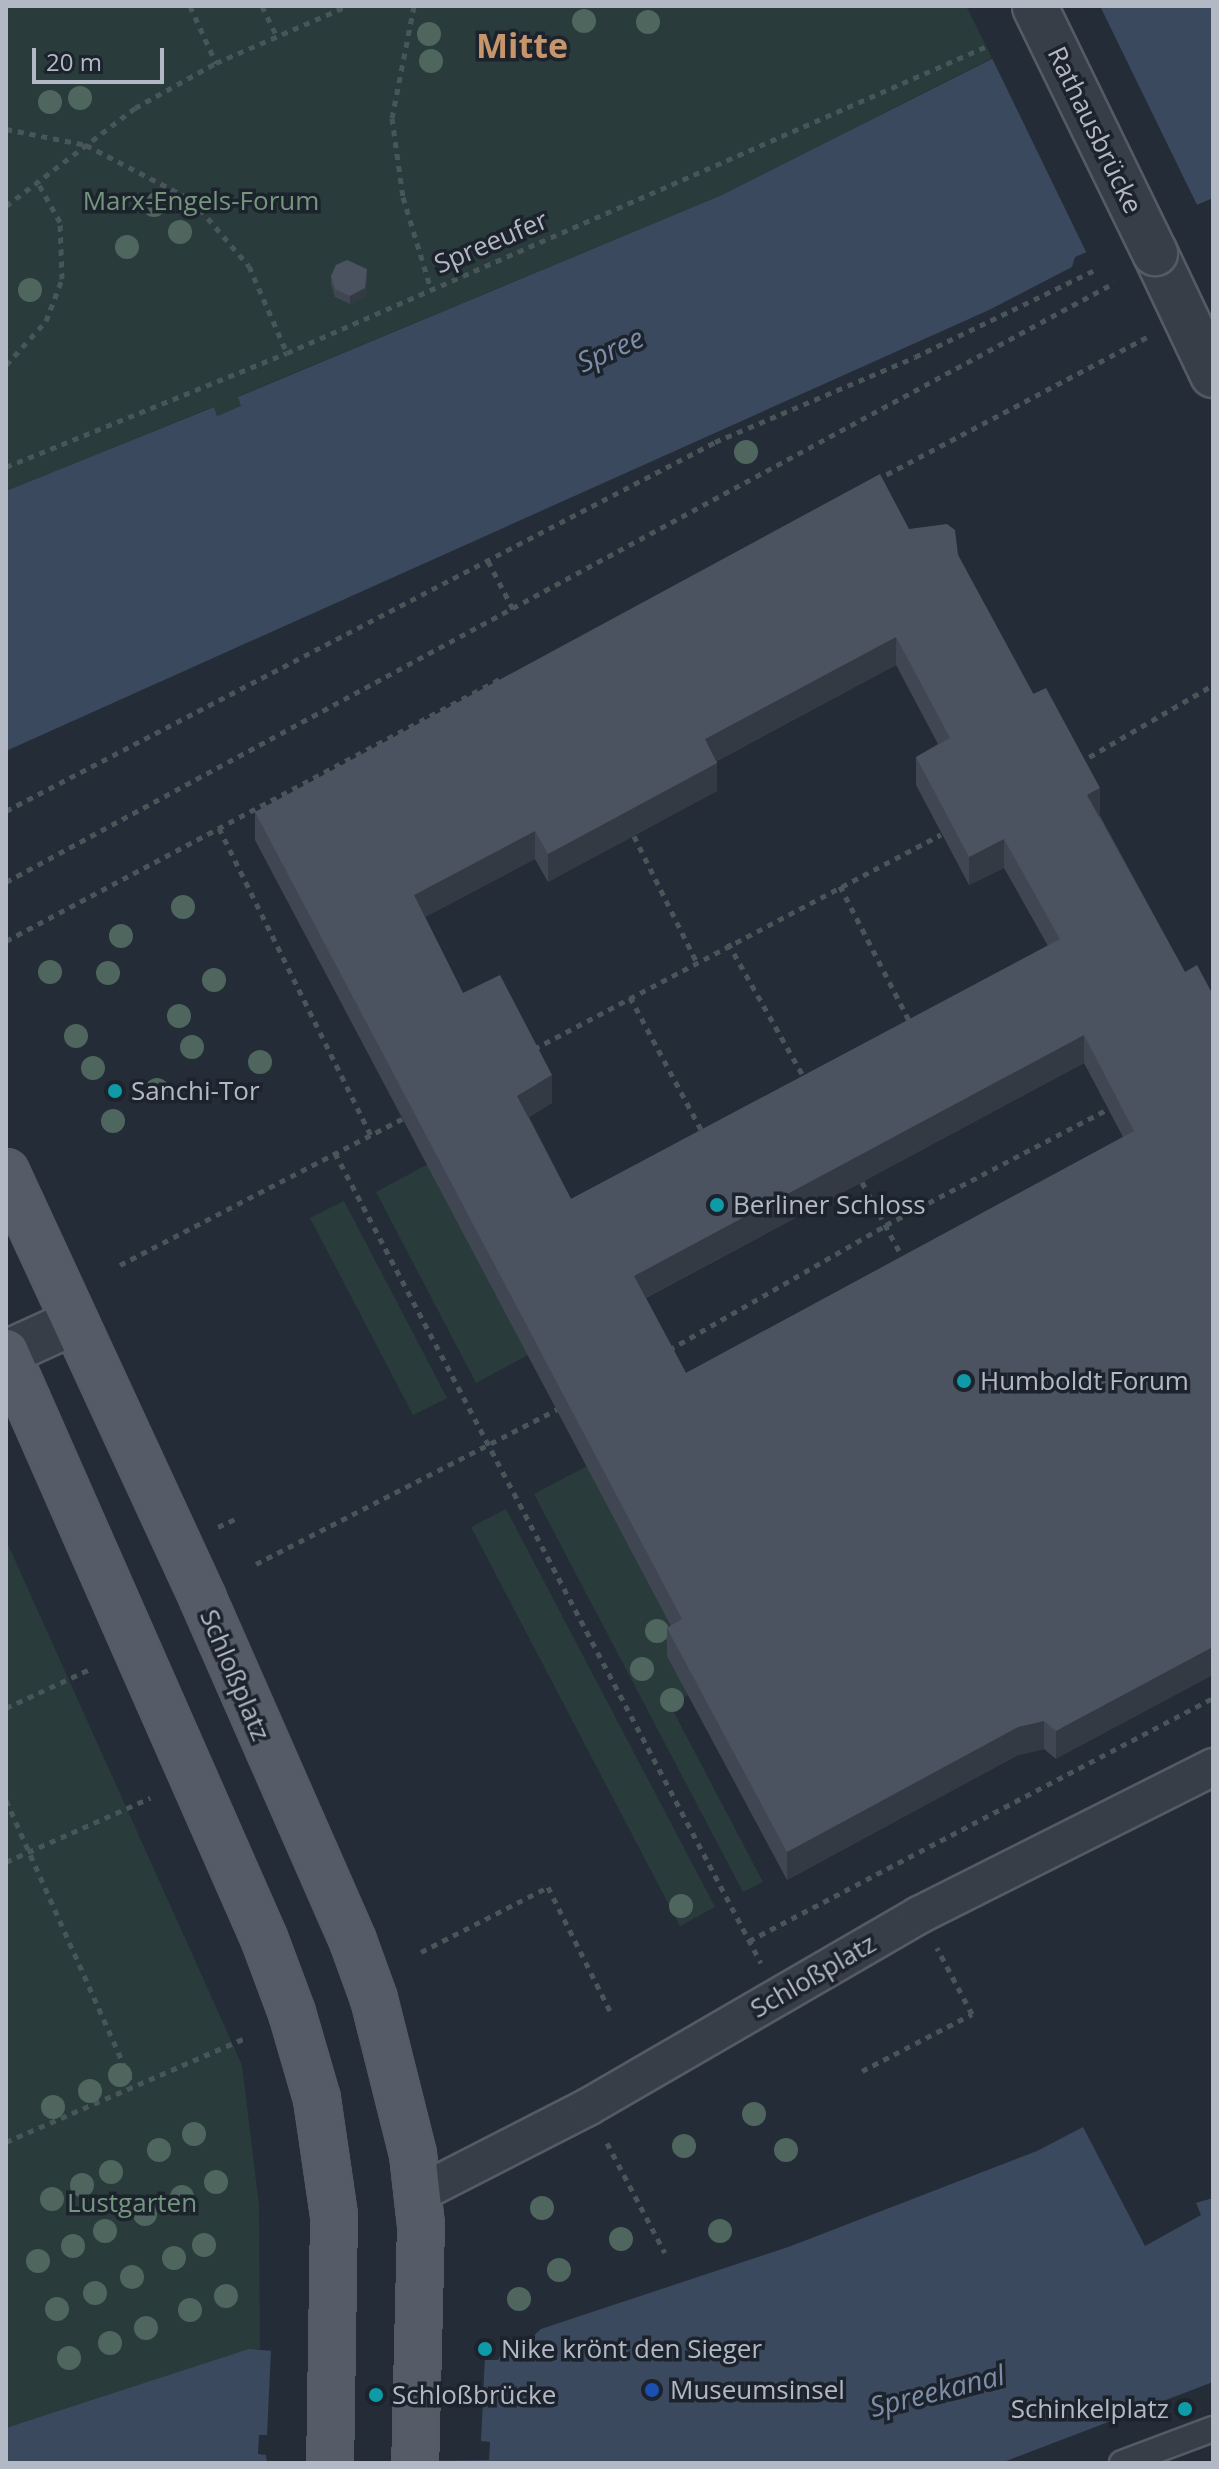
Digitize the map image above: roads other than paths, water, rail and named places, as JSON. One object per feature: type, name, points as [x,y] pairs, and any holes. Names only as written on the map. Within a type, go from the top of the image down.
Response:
[{"type":"main road","name":"Schloßplatz","points":[[6,1172],[353,1941],[391,2057],[418,2194],[421,2337],[415,2463]]},
{"type":"main road","points":[[6,1353],[264,1938],[292,2013],[317,2099],[331,2178],[334,2335],[330,2463]]},
{"type":"street","name":"Rathausbrücke","points":[[1034,6],[1213,375]]},
{"type":"street","points":[[6,1353],[74,1322]]},
{"type":"street","name":"Schloßplatz","points":[[418,2194],[588,2107],[919,1915],[1213,1767]]},
{"type":"lane","points":[[1122,2463],[1213,2429]]},
{"type":"water","name":"Spree","points":[[1097,6],[1213,6],[1213,198],[1075,257],[1072,267],[989,310],[6,751],[6,491],[214,407],[217,416],[241,406],[238,397],[722,195]]},
{"type":"water","name":"Spreekanal","points":[[1083,2127],[1145,2246],[1201,2215],[1196,2203],[1213,2198],[1213,2382],[1001,2463],[6,2463],[6,2428],[249,2349],[483,2367],[484,2360],[498,2360],[502,2352],[516,2352],[541,2329],[791,2246],[1037,2151]]},
{"type":"place","name":"Sanchi-Tor","points":[[115,1091]]},
{"type":"place","name":"Berliner Schloss","points":[[717,1205]]},
{"type":"place","name":"Humboldt Forum","points":[[964,1381]]},
{"type":"place","name":"Nike krönt den Sieger","points":[[485,2349]]},
{"type":"place","name":"Museumsinsel","points":[[652,2390]]},
{"type":"place","name":"Schloßbrücke","points":[[376,2395]]},
{"type":"place","name":"Schinkelplatz","points":[[1185,2409]]},
{"type":"district","name":"Mitte","points":[[522,46]]},
{"type":"park label","name":"Marx-Engels-Forum","points":[[201,201]]},
{"type":"park label","name":"Lustgarten","points":[[132,2203]]}]
